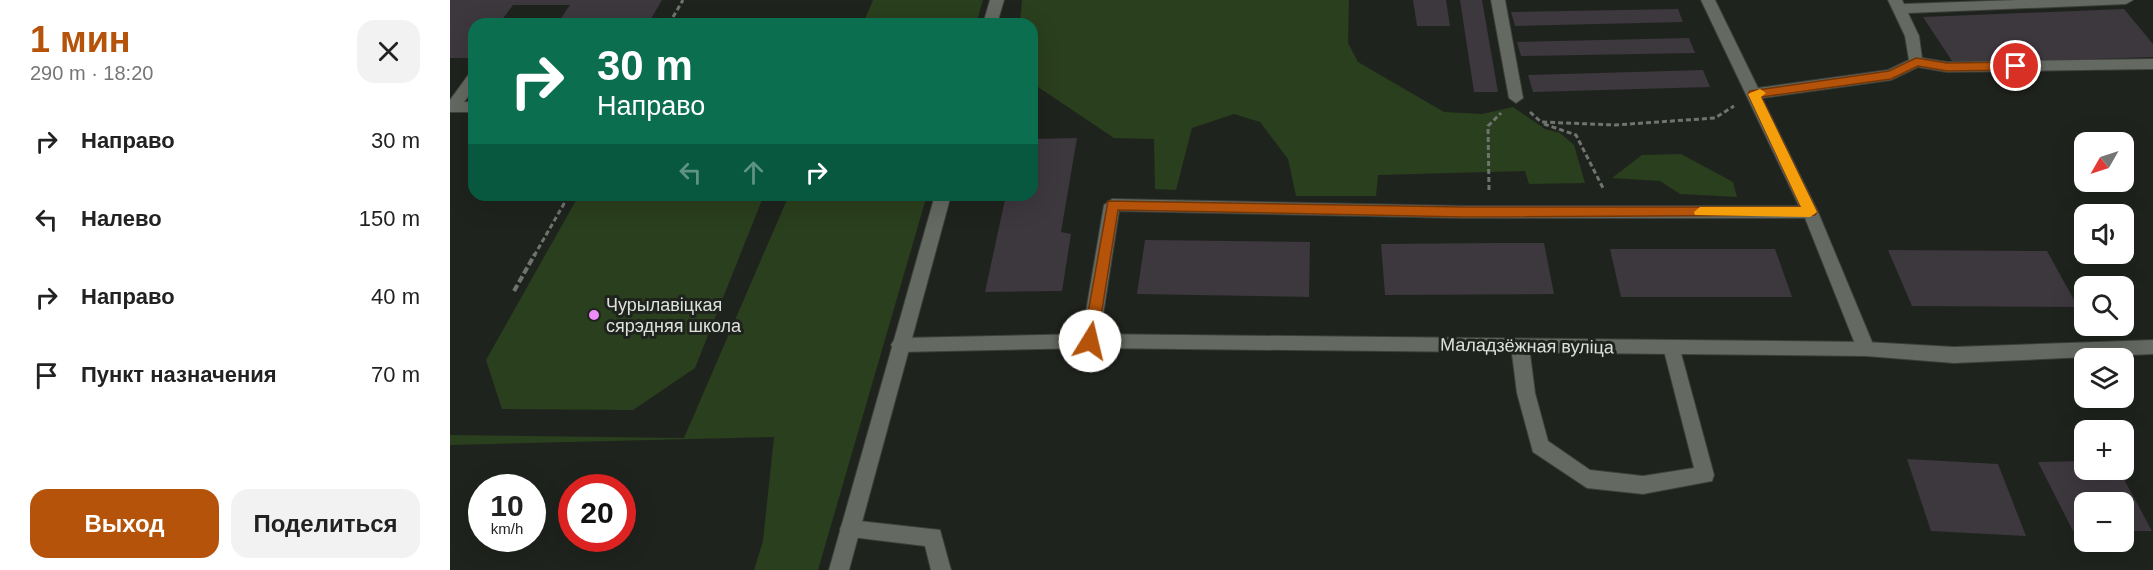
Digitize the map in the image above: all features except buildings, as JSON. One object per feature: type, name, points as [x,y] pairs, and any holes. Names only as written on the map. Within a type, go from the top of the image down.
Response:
[{"type":"street","points":[[992,18],[996,0]]},
{"type":"street","points":[[1497,0],[1516,98]]},
{"type":"street","points":[[1708,0],[1810,212],[1866,350]]},
{"type":"street","points":[[1916,62],[1912,36],[1897,4],[2126,0]]},
{"type":"street","points":[[1754,94],[1891,75],[1916,62],[1947,67],[2153,64]]},
{"type":"street","points":[[452,107],[468,85]]},
{"type":"street","points":[[452,107],[468,106]]},
{"type":"street","points":[[839,570],[941,201]]},
{"type":"street","points":[[1090,341],[1112,205],[1490,212],[1810,212]]},
{"type":"street","name":"Маладзёжная вуліца","points":[[900,345],[1090,341],[1866,350],[1954,355],[2153,347]]},
{"type":"street","points":[[1520,346],[1526,393],[1540,446],[1587,479],[1643,485],[1705,475],[1672,347]]},
{"type":"street","points":[[850,529],[933,537],[941,570]]},
{"type":"path","points":[[672,18],[683,0]]},
{"type":"path","points":[[1541,122],[1615,125],[1714,118],[1754,94]]},
{"type":"path","points":[[1490,212],[1488,126],[1516,98],[1541,122],[1576,135],[1615,212]]},
{"type":"path","points":[[514,291],[566,201]]},
{"type":"green space","points":[[873,0],[983,0],[978,18],[866,18]]},
{"type":"green space","points":[[1022,0],[1349,0],[1348,43],[1358,62],[1444,112],[1482,114],[1513,107],[1545,129],[1560,133],[1574,145],[1585,183],[1529,184],[1525,171],[1378,175],[1376,196],[1296,196],[1288,159],[1260,122],[1234,114],[1192,128],[1176,190],[1155,189],[1154,139],[1114,138],[1038,87],[1038,18],[1020,18]]},
{"type":"green space","points":[[1681,154],[1733,182],[1737,197],[1680,194],[1660,181],[1612,178],[1642,155]]},
{"type":"green space","points":[[576,201],[762,201],[695,368],[633,410],[502,409],[486,360]]},
{"type":"green space","points":[[786,201],[925,201],[818,570],[754,570],[763,541],[774,437],[450,445],[450,435],[684,438]]},
{"type":"slow traffic","points":[[1700,212],[1810,212],[1754,94],[1760,93]]},
{"type":"place","name":"Чурылавіцкая сярэдняя школа","points":[[594,315]]},
{"type":"route","points":[[1090,341],[1112,205],[1463,212],[1810,212],[1754,94],[1891,75],[1916,62],[1947,67],[2016,66]]}]
